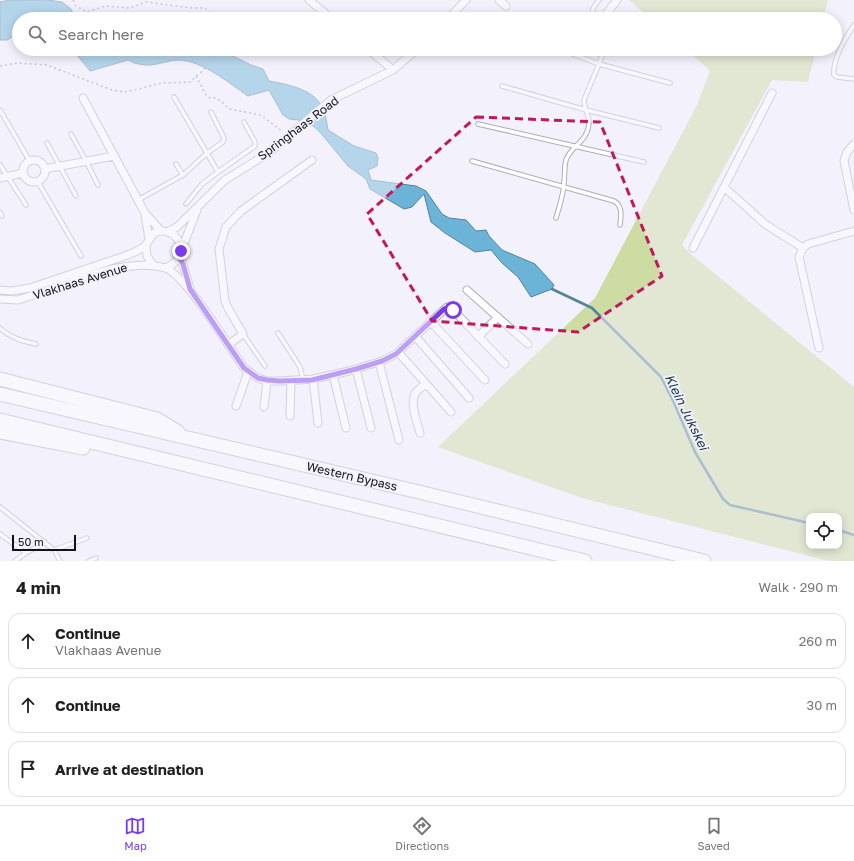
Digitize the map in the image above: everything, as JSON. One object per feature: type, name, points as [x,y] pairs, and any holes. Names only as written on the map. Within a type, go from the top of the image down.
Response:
[{"type":"highway","points":[[0,379],[157,419],[173,428],[184,437]]},
{"type":"highway","name":"Western Bypass","points":[[0,394],[704,561]]},
{"type":"highway","points":[[0,420],[586,561]]},
{"type":"highway","points":[[0,432],[51,443],[203,469]]},
{"type":"street","points":[[309,0],[324,12]]},
{"type":"street","points":[[455,12],[466,0]]},
{"type":"street","points":[[499,0],[506,6]]},
{"type":"street","points":[[608,12],[617,0]]},
{"type":"street","points":[[376,56],[393,70]]},
{"type":"street","name":"Springhaas Road","points":[[164,231],[177,227],[226,180],[270,152],[331,100],[393,70],[409,56]]},
{"type":"street","points":[[693,248],[772,93]]},
{"type":"street","points":[[83,98],[145,213],[164,231],[173,234],[178,239],[180,254],[190,289]]},
{"type":"street","points":[[854,144],[847,152],[844,161],[854,210]]},
{"type":"street","points":[[45,168],[114,156]]},
{"type":"street","points":[[29,160],[41,162],[45,168],[44,176],[38,182],[30,182],[24,177],[24,166],[29,160]]},
{"type":"street","points":[[228,345],[243,334],[225,302],[219,249],[226,227],[241,211],[312,160]]},
{"type":"street","points":[[3,178],[23,174]]},
{"type":"street","points":[[724,187],[765,224],[803,248]]},
{"type":"street","points":[[165,268],[176,262],[198,206]]},
{"type":"street","points":[[145,213],[148,242],[147,256],[153,265]]},
{"type":"street","points":[[148,242],[154,233],[164,231]]},
{"type":"street","points":[[819,348],[799,263],[799,257],[803,248],[814,241],[854,231]]},
{"type":"street","name":"Vlakhaas Avenue","points":[[0,290],[12,291],[30,288],[129,254],[148,242]]},
{"type":"street","name":"Vlakhaas Avenue","points":[[0,299],[8,300],[22,298],[121,267],[153,265],[165,268],[190,289],[244,368],[252,375],[267,380],[312,380],[379,362],[396,354],[444,309],[449,308],[453,310],[478,337]]},
{"type":"street","points":[[467,290],[528,344]]},
{"type":"street","points":[[498,317],[478,337],[505,364]]},
{"type":"street","points":[[430,322],[485,380]]},
{"type":"street","points":[[415,336],[469,398]]},
{"type":"street","points":[[398,352],[451,412]]},
{"type":"street","points":[[379,362],[399,440]]},
{"type":"street","points":[[356,369],[371,428]]},
{"type":"street","points":[[236,406],[248,372]]},
{"type":"street","points":[[333,375],[346,428]]},
{"type":"street","points":[[264,407],[267,380]]},
{"type":"street","points":[[312,380],[318,423]]},
{"type":"street","points":[[290,416],[292,381]]},
{"type":"street","points":[[420,433],[413,399],[417,391],[426,384]]},
{"type":"lane","points":[[592,12],[592,9],[599,0]]},
{"type":"lane","points":[[842,45],[854,25]]},
{"type":"lane","points":[[578,56],[599,64],[670,83]]},
{"type":"lane","points":[[556,218],[564,186],[566,159],[584,140],[589,122],[584,100],[602,56]]},
{"type":"lane","points":[[838,56],[833,69],[834,75],[837,77],[854,79]]},
{"type":"lane","points":[[502,86],[586,110],[659,128]]},
{"type":"lane","points":[[174,97],[206,154],[218,172]]},
{"type":"lane","points":[[0,110],[29,160]]},
{"type":"lane","points":[[137,200],[183,175],[206,154],[223,142],[224,140],[211,112]]},
{"type":"lane","points":[[186,204],[202,184],[255,146],[255,142],[244,122]]},
{"type":"lane","points":[[478,124],[644,162]]},
{"type":"lane","points":[[71,134],[98,185]]},
{"type":"lane","points":[[47,143],[76,196]]},
{"type":"lane","points":[[472,161],[617,202],[621,210],[620,225]]},
{"type":"lane","points":[[176,164],[183,175]]},
{"type":"lane","points":[[0,165],[3,178],[26,205]]},
{"type":"lane","points":[[38,182],[81,256]]},
{"type":"lane","points":[[0,328],[17,340],[36,344]]},
{"type":"lane","points":[[278,333],[300,367],[303,380]]},
{"type":"lane","points":[[243,334],[265,366]]},
{"type":"lane","points":[[0,506],[54,550],[60,561]]},
{"type":"lane","points":[[0,534],[26,553]]},
{"type":"lane","points":[[54,550],[87,538]]},
{"type":"lane","points":[[15,561],[45,542]]},
{"type":"lane","points":[[89,561],[96,558]]},
{"type":"path","points":[[73,0],[76,6],[87,12],[105,6],[130,8],[146,2],[192,8],[205,8],[209,12]]},
{"type":"path","points":[[0,66],[17,62],[48,65],[112,90],[126,92],[162,83],[190,82],[219,56]]},
{"type":"path","points":[[196,76],[206,95],[210,98],[216,98],[229,109],[261,115],[287,137]]},
{"type":"highlighted area","points":[[476,117],[600,122],[662,276],[578,332],[432,321],[367,214]]},
{"type":"green space","points":[[629,0],[828,0],[825,12],[643,12]]},
{"type":"green space","points":[[694,56],[814,56],[808,82],[772,80],[682,245],[692,255],[854,387],[854,561],[829,561],[582,498],[438,447],[595,298],[697,105],[710,71]]},
{"type":"water","points":[[10,0],[47,0],[62,2],[72,12],[12,12],[12,37],[7,40],[0,40],[0,2]]},
{"type":"water","points":[[78,56],[233,56],[263,69],[269,81],[293,86],[315,98],[324,111],[328,130],[354,146],[376,153],[378,158],[377,166],[368,170],[371,180],[416,186],[426,191],[442,214],[449,218],[466,220],[476,231],[486,230],[489,236],[502,250],[535,264],[554,285],[552,289],[531,297],[518,277],[502,263],[491,250],[475,252],[445,233],[431,222],[424,194],[412,207],[404,209],[370,189],[366,179],[348,166],[319,131],[307,121],[289,119],[283,115],[269,90],[248,96],[206,68],[188,61],[179,60],[144,65],[128,60],[90,71]]},
{"type":"waterway","name":"Klein Jukskei","points":[[552,289],[592,308],[661,377],[695,452],[723,499],[730,505],[806,522]]},
{"type":"waterway","name":"Klein Jukskei","points":[[842,531],[854,535]]},
{"type":"route","points":[[181,251],[179,257],[183,264],[190,289],[244,368],[252,375],[267,380],[312,380],[382,361],[396,354],[444,309],[447,307],[453,310]]}]
